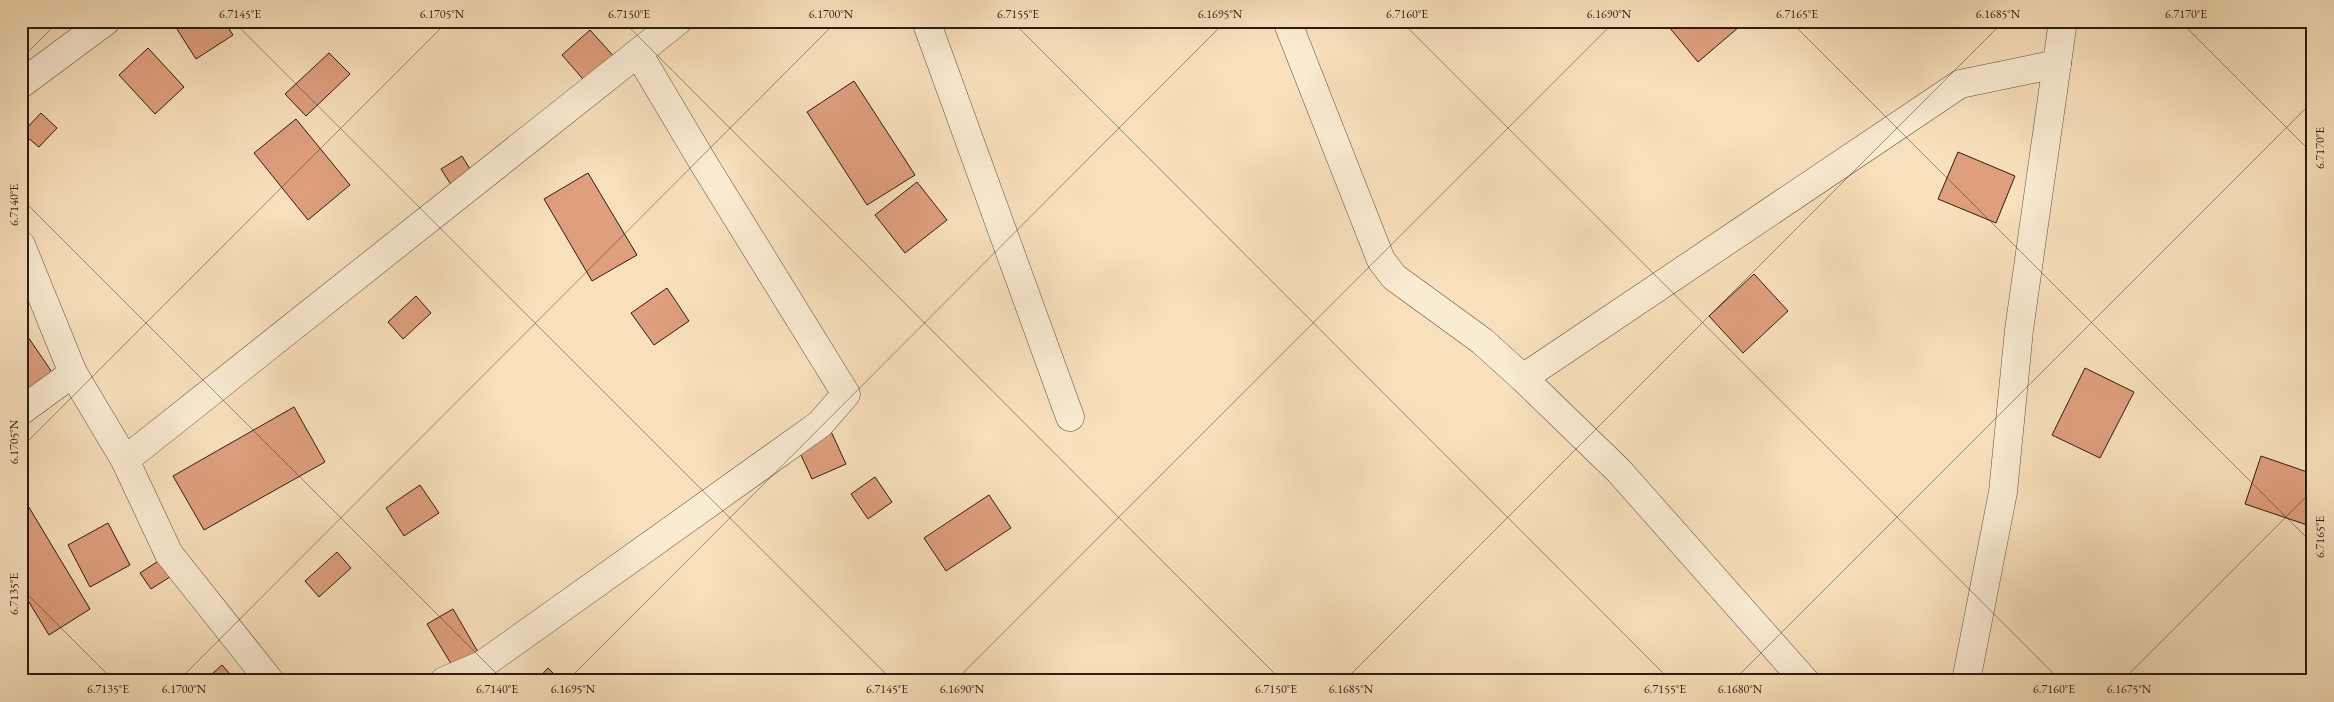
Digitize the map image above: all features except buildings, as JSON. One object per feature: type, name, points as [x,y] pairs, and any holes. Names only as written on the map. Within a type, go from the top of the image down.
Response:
[{"type":"street","points":[[21,84],[106,21]]},
{"type":"street","points":[[125,460],[678,21]]},
{"type":"street","points":[[926,21],[1070,417]]},
{"type":"street","points":[[1287,21],[1381,260],[1394,277],[1482,341],[1619,471],[1805,681]]},
{"type":"street","points":[[1966,681],[2002,492],[2019,330],[2063,21]]},
{"type":"street","points":[[444,681],[482,665],[820,424],[846,394],[638,53]]},
{"type":"street","points":[[1523,378],[1960,84],[2057,64]]},
{"type":"street","points":[[21,245],[73,373],[125,460],[169,554],[268,680]]},
{"type":"street","points":[[21,411],[73,373]]}]
